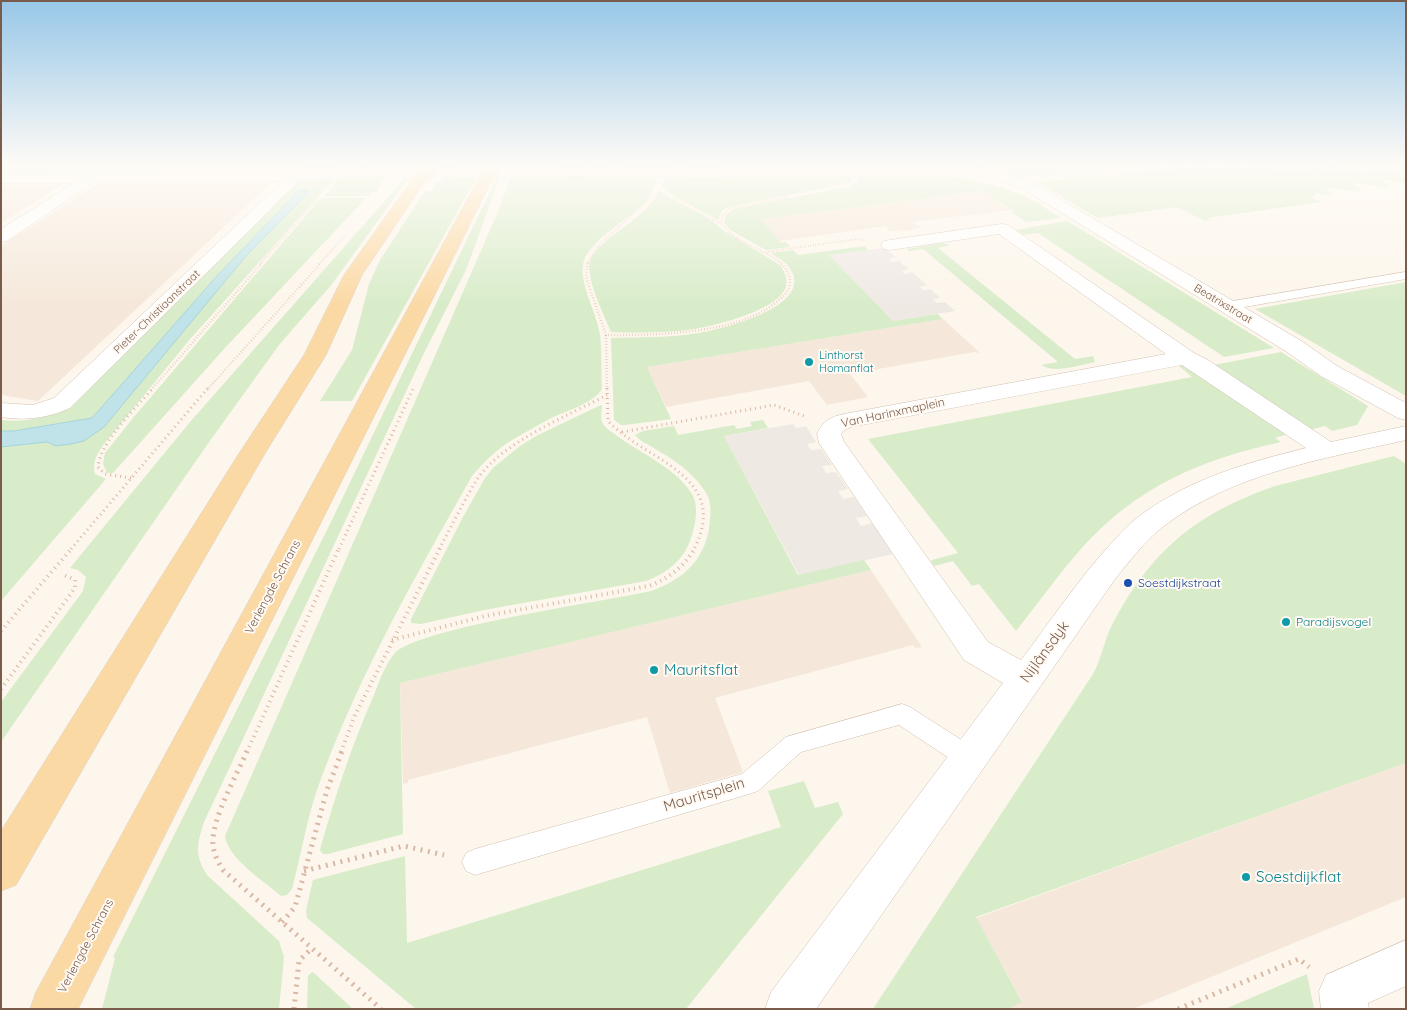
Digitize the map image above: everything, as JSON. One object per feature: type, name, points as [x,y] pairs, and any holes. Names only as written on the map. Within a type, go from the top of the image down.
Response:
[{"type":"main road","points":[[1,870],[252,455],[315,355],[353,275],[397,212]]},
{"type":"main road","name":"Verlengde Schrans","points":[[53,1009],[468,212]]},
{"type":"street","points":[[1,236],[38,212]]},
{"type":"street","name":"Pieter-Christiaanstraat","points":[[1,410],[33,413],[62,403],[259,212]]},
{"type":"street","name":"Beatrixstraat","points":[[1069,212],[1304,352],[1329,371],[1406,413]]},
{"type":"street","points":[[890,245],[1002,230],[1186,358],[1200,365],[1328,451]]},
{"type":"street","name":"Van Harinxmaplein","points":[[1025,679],[976,651],[832,443],[829,434],[833,426],[844,421],[1186,358]]},
{"type":"street","name":"Nijlânsdyk","points":[[788,1009],[1104,571],[1154,519],[1200,490],[1256,468],[1406,433]]},
{"type":"street","points":[[1343,1000],[1406,963]]},
{"type":"lane","points":[[1227,306],[1406,275]]},
{"type":"lane","name":"Mauritsplein","points":[[475,862],[748,783],[794,744],[902,714],[968,758]]},
{"type":"path","points":[[132,478],[107,475],[100,472],[98,459],[108,442],[186,348],[307,212]]},
{"type":"path","points":[[392,640],[485,616],[648,586],[667,579],[692,556],[702,525],[703,509],[701,495],[690,481],[664,460],[635,443],[608,421],[606,335],[586,276],[586,264],[591,253],[600,243],[637,212]]},
{"type":"path","points":[[606,335],[671,334],[696,331],[736,321],[765,309],[786,294],[791,283],[788,271],[783,264],[726,230],[721,223],[699,212]]},
{"type":"path","points":[[721,223],[726,212]]},
{"type":"path","points":[[1,631],[234,358],[346,234]]},
{"type":"path","points":[[765,252],[858,239],[890,245]]},
{"type":"path","points":[[380,1009],[222,870],[213,853],[213,837],[217,819],[318,594],[416,384]]},
{"type":"path","points":[[282,922],[295,907],[327,790],[355,716],[456,516],[479,477],[488,466],[515,444],[607,395]]},
{"type":"path","points":[[621,432],[774,405],[833,426]]},
{"type":"path","points":[[1,689],[75,588],[75,580],[62,574]]},
{"type":"path","points":[[304,871],[404,846],[475,862]]},
{"type":"path","points":[[294,1009],[299,961],[312,948]]},
{"type":"path","points":[[1178,1009],[1299,959],[1343,1000]]},
{"type":"shaded area","points":[[1,212],[19,212],[1,223]]},
{"type":"shaded area","points":[[53,212],[240,212],[38,401],[1,395],[1,246]]},
{"type":"shaded area","points":[[814,212],[994,212],[913,222],[921,227],[912,230],[889,231],[886,226],[779,241],[759,219]]},
{"type":"shaded area","points":[[884,248],[896,257],[889,259],[892,262],[899,261],[909,269],[902,271],[905,274],[912,272],[927,285],[920,287],[923,290],[931,289],[940,298],[933,299],[937,303],[945,302],[955,311],[893,321],[829,255]]},
{"type":"shaded area","name":"Linthorst Homanflat","points":[[943,319],[980,353],[974,352],[850,374],[868,397],[827,405],[809,381],[666,407],[647,367]]},
{"type":"shaded area","points":[[793,424],[796,428],[806,426],[816,442],[807,444],[811,450],[821,449],[832,465],[822,466],[826,473],[836,472],[848,489],[838,491],[843,499],[854,497],[867,516],[856,518],[861,526],[872,523],[893,554],[799,575],[724,436]]},
{"type":"shaded area","name":"Mauritsflat","points":[[871,570],[922,647],[915,648],[913,645],[715,698],[743,772],[670,793],[647,717],[408,780],[408,783],[403,784],[400,683]]},
{"type":"shaded area","name":"Soestdijkflat","points":[[1406,763],[1406,897],[1133,1009],[1007,1009],[1022,1001],[976,918]]},
{"type":"green space","points":[[267,212],[279,212],[217,276],[92,418],[14,431],[1,431],[1,420],[19,421],[37,418],[71,406]]},
{"type":"green space","points":[[289,212],[304,212],[191,338],[104,444],[96,458],[94,470],[95,474],[106,479],[1,601],[1,447],[47,442],[56,446],[71,444]]},
{"type":"green space","points":[[309,212],[353,212],[224,349],[113,473],[107,473],[103,464],[105,453]]},
{"type":"green space","points":[[375,212],[384,212],[332,284],[279,345],[207,445],[1,742],[1,702],[83,591],[86,577],[78,570],[70,568],[190,422]]},
{"type":"green space","points":[[411,212],[457,212],[352,401],[320,401],[352,350],[369,284],[380,260]]},
{"type":"green space","points":[[480,212],[487,212],[466,270],[425,351],[204,822],[200,837],[198,855],[207,875],[279,941],[284,957],[279,1009],[102,1009],[115,958],[113,957],[330,524]]},
{"type":"green space","points":[[498,212],[634,212],[593,246],[583,263],[584,283],[600,335],[602,389],[593,399],[549,419],[506,444],[491,456],[472,476],[408,591],[368,669],[317,790],[292,889],[287,895],[281,896],[240,861],[228,845],[225,836]]},
{"type":"green space","points":[[642,212],[695,212],[780,265],[784,272],[786,286],[781,295],[772,302],[732,320],[695,329],[642,333],[611,332],[590,277],[590,262],[602,245]]},
{"type":"green space","points":[[703,212],[721,212],[718,220]]},
{"type":"green space","points":[[729,212],[815,212],[760,219],[781,243],[786,242],[790,247],[766,250],[730,230],[724,223],[726,215]]},
{"type":"green space","points":[[1011,212],[1052,212],[1061,218],[1026,222]]},
{"type":"green space","points":[[1088,212],[1140,212],[1098,218]]},
{"type":"green space","points":[[1187,212],[1249,212],[1207,218],[1210,220],[1205,221]]},
{"type":"green space","points":[[1067,221],[1274,348],[1224,357],[1038,233],[1024,235],[1015,230]]},
{"type":"green space","points":[[942,243],[951,245],[938,248],[1075,359],[1093,356],[1095,362],[1060,369],[1047,368],[1041,365],[1058,362],[923,249],[909,251],[907,249]]},
{"type":"green space","points":[[865,246],[868,250],[829,255],[893,321],[937,314],[943,319],[647,367],[671,419],[625,425],[621,425],[614,420],[611,338],[688,335],[744,321],[778,305],[789,295],[794,283],[789,267],[771,253],[793,250],[798,255]]},
{"type":"green space","points":[[1406,282],[1406,396],[1255,309]]},
{"type":"green space","points":[[1281,352],[1368,406],[1357,425],[1332,431],[1325,426],[1309,430],[1214,365]]},
{"type":"green space","points":[[1180,365],[1183,365],[1288,434],[1275,438],[1281,442],[1251,449],[1196,467],[1147,493],[1124,509],[1101,528],[1080,550],[1016,631],[979,584],[972,586],[953,561],[934,566],[931,562],[932,560],[958,553],[868,439],[1192,377]]},
{"type":"green space","points":[[601,405],[601,420],[606,428],[669,470],[687,486],[693,496],[696,511],[694,528],[688,546],[674,565],[646,581],[484,610],[421,624],[411,623],[411,619],[463,517],[485,478],[494,467],[520,446],[538,435]]},
{"type":"green space","points":[[763,420],[768,428],[724,436],[798,575],[864,560],[871,570],[400,683],[403,834],[323,854],[320,850],[321,846],[352,751],[382,674],[394,654],[409,644],[473,625],[651,591],[674,580],[692,565],[705,545],[710,516],[709,499],[700,484],[685,469],[635,435],[643,431],[674,426],[678,435],[734,425],[737,429],[752,426],[750,422]]},
{"type":"green space","points":[[1394,456],[1406,464],[1406,763],[976,917],[1022,1002],[1007,1009],[873,1009],[1093,674],[1112,625],[1127,598],[1160,555],[1199,522],[1247,497],[1275,486]]},
{"type":"green space","points":[[804,781],[815,808],[838,802],[843,814],[686,1009],[416,1009],[307,918],[306,910],[313,880],[405,856],[407,943],[781,827],[768,791]]},
{"type":"green space","points":[[312,972],[353,1009],[307,1009],[308,976]]},
{"type":"green space","points":[[1307,974],[1314,1009],[1225,1009]]},
{"type":"water","points":[[279,212],[289,212],[246,256],[104,427],[84,441],[71,444],[56,446],[47,442],[1,447],[1,431],[14,431],[92,418],[217,276]]},
{"type":"place","name":"Linthorst Homanflat","points":[[809,362]]},
{"type":"place","name":"Soestdijkstraat","points":[[1128,583]]},
{"type":"place","name":"Paradijsvogel","points":[[1286,622]]},
{"type":"place","name":"Mauritsflat","points":[[654,670]]},
{"type":"place","name":"Soestdijkflat","points":[[1246,877]]}]
